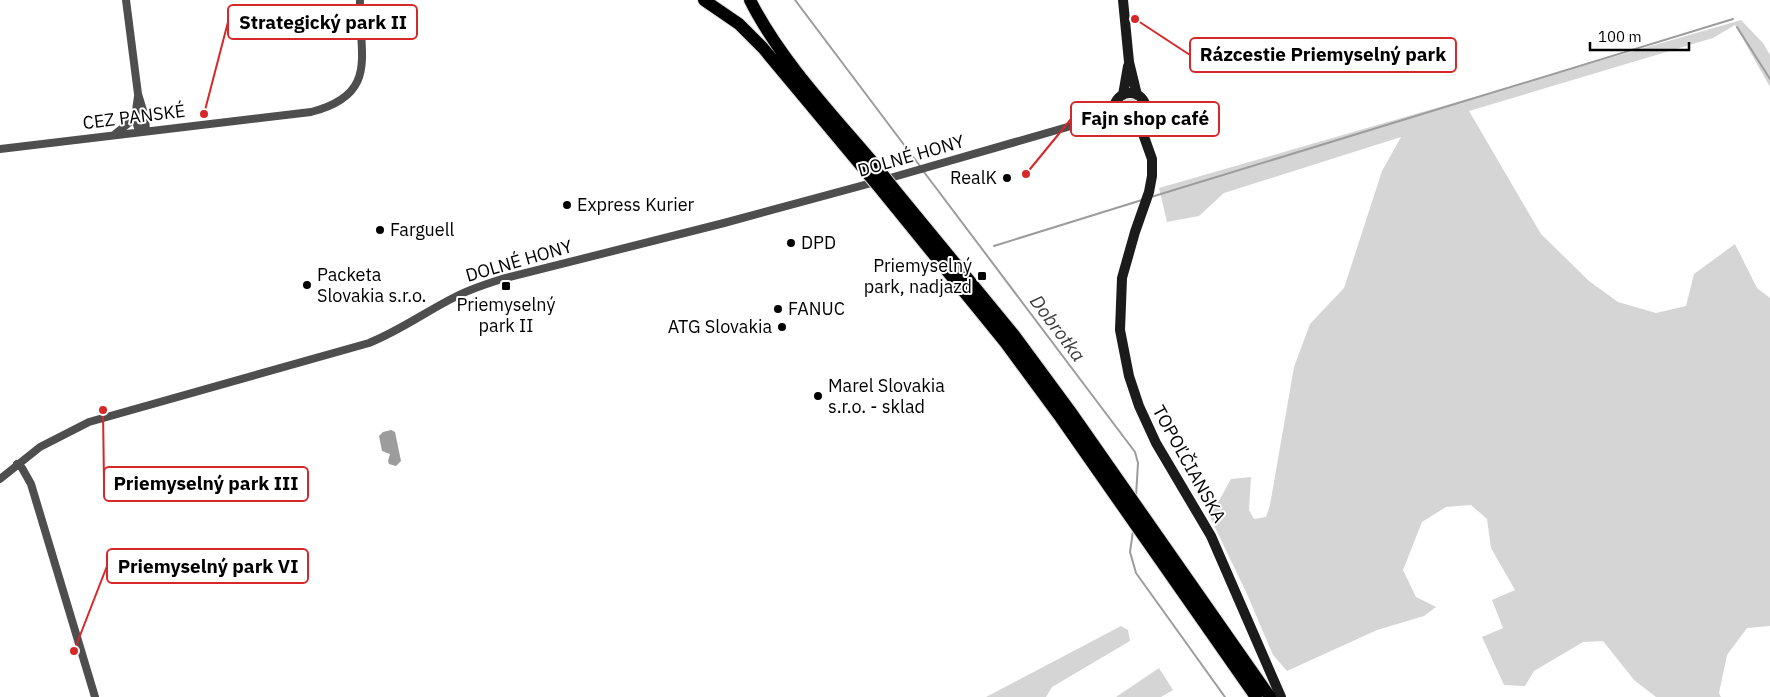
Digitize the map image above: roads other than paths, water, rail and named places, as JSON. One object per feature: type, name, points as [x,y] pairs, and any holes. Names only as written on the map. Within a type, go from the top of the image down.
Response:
[{"type":"main road","points":[[704,0],[739,24],[763,48],[1014,335],[1070,411],[1270,697]]},
{"type":"main road","points":[[750,0],[778,48],[869,167]]},
{"type":"main road","points":[[889,190],[1005,342],[1256,697]]},
{"type":"street","points":[[126,0],[138,94],[145,117],[142,131]]},
{"type":"street","name":"CEZ PANSKÉ","points":[[0,148],[311,112],[330,107],[346,96],[359,81],[364,54],[360,0]]},
{"type":"street","points":[[1123,0],[1128,62],[1138,96]]},
{"type":"street","points":[[1120,99],[1130,94],[1138,96],[1143,100],[1146,107],[1141,121],[1130,125],[1121,122],[1115,113],[1128,62]]},
{"type":"street","points":[[138,94],[135,118],[142,131]]},
{"type":"street","name":"DOLNÉ HONY","points":[[1071,126],[1120,99]]},
{"type":"street","points":[[115,134],[135,118]]},
{"type":"street","name":"DOLNÉ HONY","points":[[0,479],[17,464],[61,436],[89,422],[369,343],[406,326],[455,297],[487,284],[724,223],[1071,126],[1103,120],[1121,122]]},
{"type":"street","name":"TOPOĽČIANSKA","points":[[1141,121],[1142,131],[1152,160],[1152,176],[1128,253],[1122,286],[1120,330],[1129,376],[1139,406],[1156,443],[1211,536],[1281,697]]},
{"type":"street","points":[[17,464],[22,468],[31,484],[95,697]]},
{"type":"waterway","name":"Dobrotka","points":[[795,0],[920,166]]},
{"type":"waterway","points":[[1151,197],[1733,19]]},
{"type":"waterway","points":[[1737,27],[1770,79]]},
{"type":"waterway","name":"Dobrotka","points":[[924,172],[1135,452],[1138,463],[1136,496]]},
{"type":"waterway","points":[[994,246],[1142,200]]},
{"type":"waterway","name":"Dobrotka","points":[[1133,531],[1130,552],[1136,573],[1225,697]]},
{"type":"place","name":"Rázcestie Priemyselný park","points":[[1135,19]]},
{"type":"place","name":"Strategický park II","points":[[204,114]]},
{"type":"place","name":"Fajn shop café","points":[[1026,174]]},
{"type":"place","name":"RealK","points":[[1007,178]]},
{"type":"place","name":"Express Kurier","points":[[567,205]]},
{"type":"place","name":"Farguell","points":[[380,230]]},
{"type":"place","name":"DPD","points":[[791,243]]},
{"type":"place","name":"Priemyselný park, nadjazd","points":[[982,276]]},
{"type":"place","name":"Packeta Slovakia s.r.o.","points":[[307,285]]},
{"type":"place","name":"Priemyselný park II","points":[[506,286]]},
{"type":"place","name":"FANUC","points":[[778,309]]},
{"type":"place","name":"ATG Slovakia","points":[[782,327]]},
{"type":"place","name":"Marel Slovakia s.r.o. - sklad","points":[[818,396]]},
{"type":"place","name":"Priemyselný park III","points":[[103,410]]},
{"type":"place","name":"Priemyselný park VI","points":[[74,651]]}]
